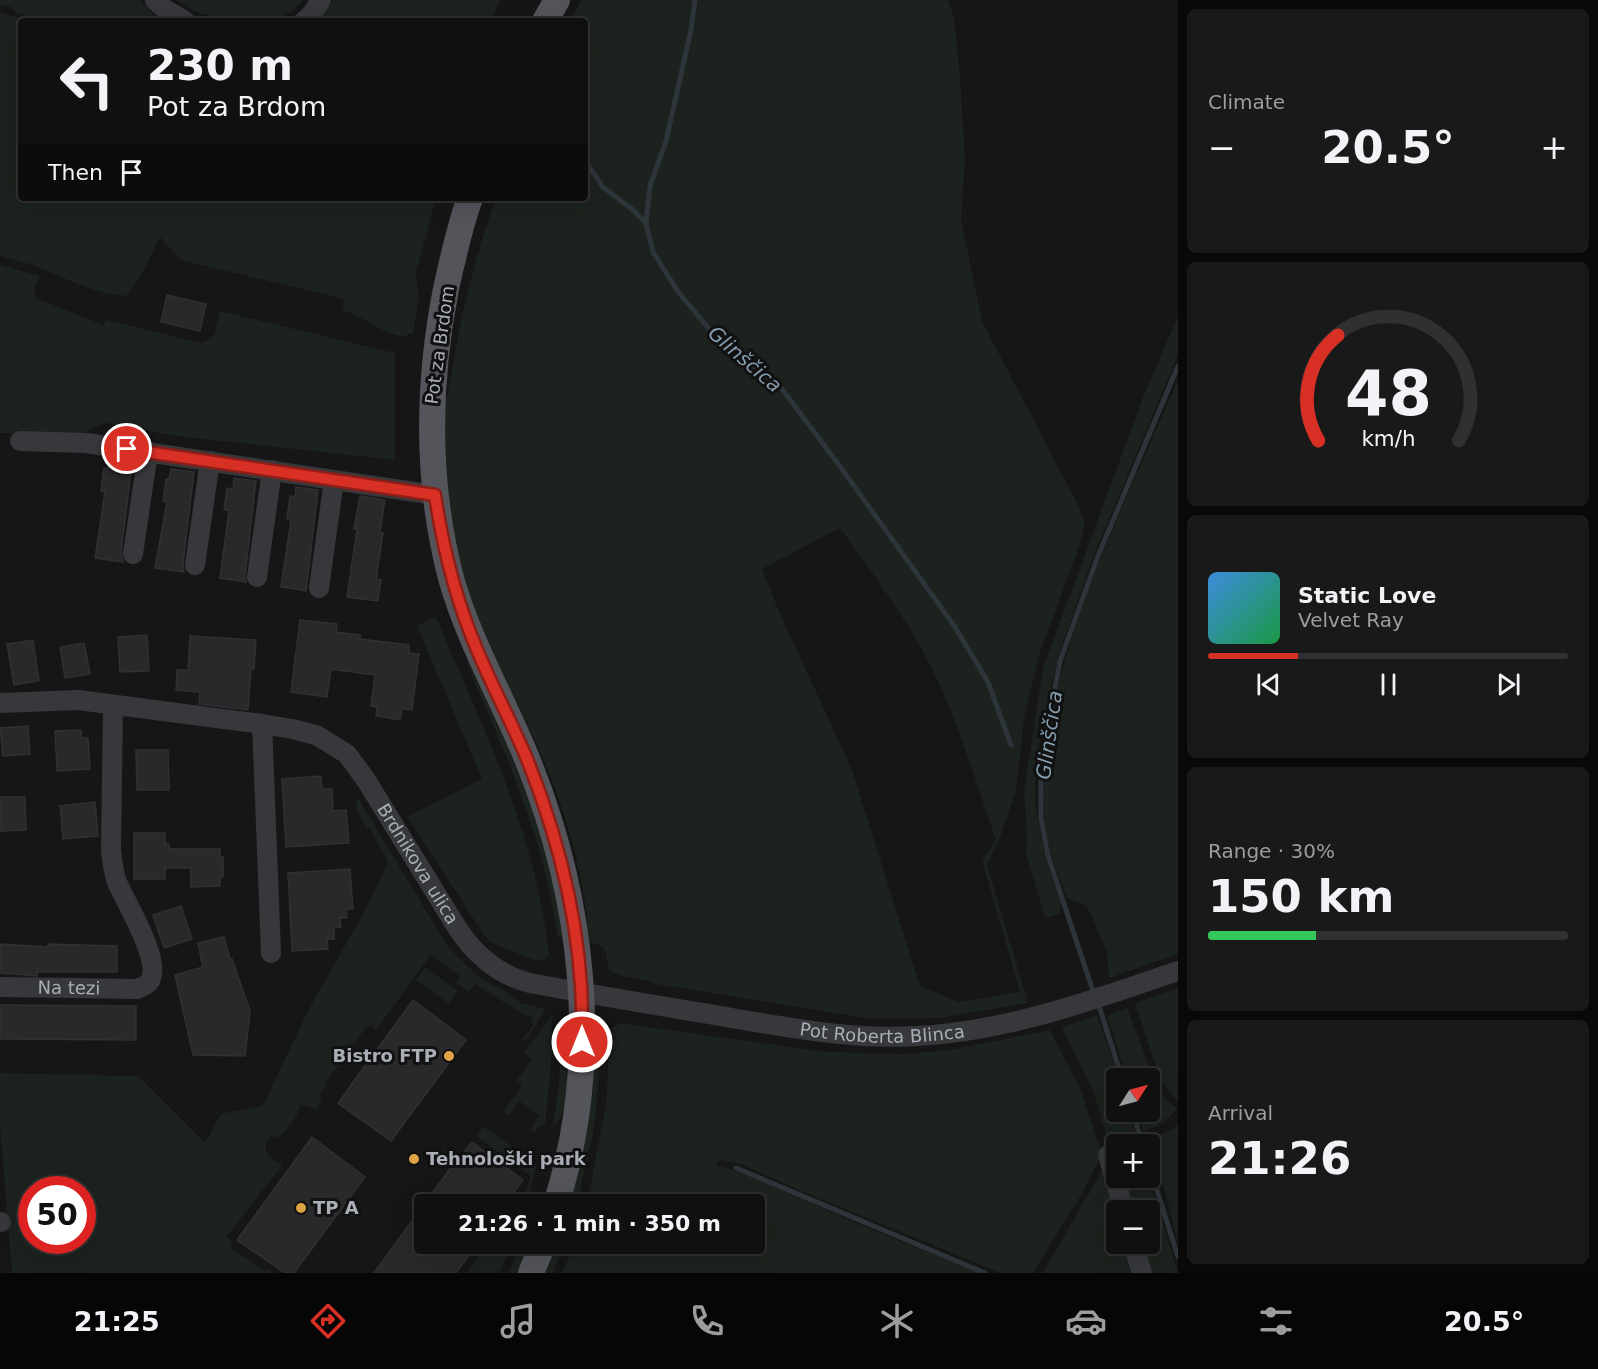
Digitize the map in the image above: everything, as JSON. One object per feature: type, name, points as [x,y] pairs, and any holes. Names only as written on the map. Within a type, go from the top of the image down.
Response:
[{"type":"main road","points":[[547,18],[557,0]]},
{"type":"main road","name":"Pot za Brdom","points":[[469,201],[455,246],[436,350],[430,427],[435,495],[449,567],[466,623],[520,743],[552,826],[568,893],[582,991],[582,1035],[578,1100],[559,1194]]},
{"type":"main road","points":[[531,1273],[539,1254]]},
{"type":"street","points":[[155,0],[180,18]]},
{"type":"street","points":[[307,18],[321,0]]},
{"type":"street","points":[[20,441],[86,443],[435,495]]},
{"type":"street","points":[[133,554],[148,452]]},
{"type":"street","points":[[195,565],[210,461]]},
{"type":"street","points":[[257,576],[272,470]]},
{"type":"street","points":[[319,588],[334,480]]},
{"type":"street","name":"Brdnikova ulica","points":[[0,703],[78,700],[262,724],[316,735],[347,754],[366,780],[461,934],[484,960],[501,971],[524,981],[582,991]]},
{"type":"street","name":"Na tezi","points":[[0,987],[137,989],[149,981],[153,966],[113,866],[111,850],[113,705]]},
{"type":"street","points":[[262,724],[271,953]]},
{"type":"street","name":"Pot Roberta Blinca","points":[[582,991],[797,1029],[849,1035],[898,1037],[935,1035],[1023,1021],[1083,1004],[1178,971]]},
{"type":"street","points":[[1137,1254],[1142,1273]]},
{"type":"shaded area","points":[[0,0],[140,0],[158,18],[37,18],[16,13],[9,6],[0,5]]},
{"type":"shaded area","points":[[176,0],[303,0],[293,10],[276,18],[223,18],[190,9]]},
{"type":"shaded area","points":[[333,0],[500,0],[492,18],[322,18]]},
{"type":"shaded area","points":[[581,0],[948,0],[954,18],[965,160],[961,219],[982,321],[1079,507],[1085,524],[1079,547],[1040,652],[1025,712],[1016,791],[1000,837],[987,865],[1028,1003],[941,1018],[872,1019],[655,984],[619,975],[609,969],[603,948],[589,942],[578,864],[563,811],[534,738],[495,658],[473,606],[452,525],[445,469],[446,402],[461,322],[476,260],[495,201],[588,201],[588,18],[572,18]],"holes":[[[840,528],[895,605],[920,646],[941,688],[996,840],[982,860],[1020,992],[958,1002],[920,986],[852,770],[762,569]]]},
{"type":"shaded area","points":[[0,12],[19,18],[18,201],[435,201],[416,273],[419,298],[413,333],[408,334],[407,337],[390,333],[342,310],[344,299],[180,260],[160,237],[145,268],[127,296],[93,289],[36,266],[0,256]]},
{"type":"shaded area","points":[[0,265],[40,276],[34,289],[36,298],[104,325],[106,320],[202,343],[214,335],[220,311],[395,353],[395,460],[176,436],[105,423],[82,433],[0,433]]},
{"type":"shaded area","points":[[1178,316],[1178,355],[1092,560],[1058,657],[1039,744],[1035,786],[1036,809],[1046,860],[1061,902],[1060,914],[1045,918],[1026,853],[1024,791],[1043,668],[1144,395]]},
{"type":"shaded area","points":[[1178,379],[1178,954],[1109,978],[1107,952],[1087,906],[1067,898],[1049,846],[1044,815],[1045,760],[1054,704],[1069,648],[1088,592]]},
{"type":"shaded area","points":[[436,617],[489,740],[520,824],[543,911],[549,955],[545,959],[537,961],[490,942],[407,817],[482,779],[417,626]]},
{"type":"shaded area","points":[[468,661],[532,808],[550,870],[563,937],[558,937],[543,864],[533,830],[466,662]]},
{"type":"shaded area","points":[[358,798],[448,947],[478,976],[504,990],[521,1003],[546,1009],[526,1041],[523,1038],[533,1026],[532,1017],[524,1015],[475,984],[469,992],[456,982],[460,976],[431,955],[376,1030],[371,1025],[367,1026],[324,1085],[326,1087],[318,1096],[322,1101],[316,1109],[301,1105],[286,1131],[278,1138],[273,1136],[268,1139],[267,1153],[282,1166],[226,1237],[233,1242],[230,1247],[266,1272],[269,1269],[273,1273],[12,1273],[0,1126],[0,1073],[138,1076],[205,1143],[221,1114],[263,1105],[309,1009],[368,905],[388,862],[370,828],[367,829],[358,812],[356,802]]},
{"type":"shaded area","points":[[425,967],[458,991],[449,1004],[416,980]]},
{"type":"shaded area","points":[[1178,988],[1178,1101],[1161,1082],[1160,1068],[1156,1068],[1135,1003]]},
{"type":"shaded area","points":[[1127,1008],[1150,1068],[1124,1068],[1107,1016]]},
{"type":"shaded area","points":[[552,1015],[552,1054],[545,1125],[536,1128],[536,1132],[530,1129],[539,1116],[519,1101],[508,1116],[503,1112],[522,1085],[517,1080],[532,1059],[524,1053]]},
{"type":"shaded area","points":[[1097,1015],[1116,1068],[1106,1068],[1106,1122],[1131,1122],[1135,1133],[1106,1134],[1092,1088],[1062,1027]]},
{"type":"shaded area","points":[[620,1023],[826,1052],[905,1054],[950,1050],[1050,1030],[1082,1093],[1102,1154],[1084,1190],[1033,1273],[1001,1273],[741,1164],[719,1160],[717,1165],[749,1176],[875,1231],[980,1273],[562,1273],[571,1254],[765,1254],[765,1194],[589,1194],[606,1105],[610,1035],[613,1027]]},
{"type":"shaded area","points":[[562,1035],[569,1037],[566,1098],[559,1120],[553,1127],[559,1084]]},
{"type":"shaded area","points":[[594,1041],[602,1042],[594,1129],[579,1194],[572,1194],[579,1164],[591,1082]]},
{"type":"shaded area","points":[[1163,1097],[1177,1109],[1160,1126],[1143,1131],[1140,1122],[1160,1122],[1160,1098]]},
{"type":"shaded area","points":[[1178,1124],[1178,1243],[1160,1178],[1160,1134]]},
{"type":"shaded area","points":[[484,1126],[535,1164],[529,1194],[524,1194],[531,1176],[476,1136]]},
{"type":"shaded area","points":[[1105,1165],[1106,1188],[1111,1188],[1114,1200],[1106,1200],[1106,1254],[1131,1254],[1137,1273],[1043,1273]]},
{"type":"shaded area","points":[[1123,1188],[1152,1188],[1156,1200],[1126,1200]]},
{"type":"shaded area","points":[[1160,1214],[1178,1273],[1148,1273],[1142,1254],[1160,1254]]},
{"type":"shaded area","points":[[480,1254],[508,1254],[499,1273],[466,1273]]},
{"type":"shaded area","points":[[517,1254],[525,1254],[517,1273],[509,1273]]},
{"type":"shaded area","points":[[552,1254],[560,1254],[553,1273],[545,1273]]},
{"type":"building","points":[[167,295],[206,304],[200,331],[161,322]]},
{"type":"building","points":[[110,460],[132,463],[121,552],[123,562],[95,558],[105,492],[101,491],[104,468],[109,468]]},
{"type":"building","points":[[171,469],[194,472],[183,563],[184,572],[155,568],[167,502],[163,501],[166,479],[169,479]]},
{"type":"building","points":[[234,478],[256,481],[246,582],[220,578],[229,511],[224,510],[227,488],[233,489]]},
{"type":"building","points":[[296,487],[318,490],[306,591],[281,587],[291,520],[287,519],[290,496],[295,497]]},
{"type":"building","points":[[360,496],[385,500],[376,579],[381,580],[378,601],[347,597]]},
{"type":"building","points":[[300,620],[337,624],[336,632],[360,635],[360,639],[409,645],[409,653],[419,654],[412,710],[402,709],[400,720],[376,716],[377,707],[371,706],[375,675],[331,669],[327,697],[291,692]]},
{"type":"building","points":[[147,635],[149,671],[120,672],[118,637]]},
{"type":"building","points":[[190,636],[256,640],[248,710],[199,704],[200,692],[176,690],[177,670],[188,670]]},
{"type":"building","points":[[33,640],[39,681],[14,685],[7,644]]},
{"type":"building","points":[[84,643],[90,674],[65,678],[60,647]]},
{"type":"building","points":[[28,726],[30,754],[3,756],[0,728]]},
{"type":"building","points":[[81,730],[81,738],[88,738],[90,769],[57,771],[55,731]]},
{"type":"building","points":[[136,750],[168,750],[169,790],[137,790]]},
{"type":"building","points":[[321,776],[322,789],[332,789],[333,811],[346,810],[349,843],[286,847],[282,779]]},
{"type":"building","points":[[0,797],[25,797],[26,830],[0,831]]},
{"type":"building","points":[[95,802],[98,836],[63,839],[60,806]]},
{"type":"building","points":[[134,833],[165,833],[165,844],[169,844],[169,849],[220,849],[220,857],[223,857],[223,877],[220,877],[220,886],[191,887],[191,868],[165,868],[165,879],[134,879]]},
{"type":"building","points":[[350,869],[353,909],[346,909],[347,918],[340,918],[341,927],[334,928],[334,939],[327,939],[328,949],[292,951],[288,873]]},
{"type":"building","points":[[181,906],[192,939],[164,948],[153,915]]},
{"type":"building","points":[[224,937],[230,960],[232,959],[250,1011],[245,1056],[193,1055],[175,975],[203,967],[198,943]]},
{"type":"building","points":[[0,944],[48,947],[48,944],[117,946],[117,972],[37,972],[37,976],[0,973]]},
{"type":"building","points":[[413,1000],[466,1040],[391,1141],[338,1103]]},
{"type":"building","points":[[0,1005],[136,1006],[136,1040],[0,1039]]},
{"type":"building","name":"TP A","points":[[312,1137],[365,1177],[294,1273],[285,1273],[237,1240]]},
{"type":"building","points":[[472,1142],[523,1180],[512,1194],[431,1194]]},
{"type":"building","points":[[414,1219],[414,1254],[470,1254],[456,1273],[374,1273]]},
{"type":"waterway","name":"Glinščica","points":[[695,0],[691,30],[666,141],[650,186],[646,223],[653,252],[679,293],[715,336],[782,389],[839,465],[955,627],[988,682],[1011,745]]},
{"type":"waterway","points":[[588,165],[603,187],[646,223]]},
{"type":"waterway","name":"Glinščica","points":[[1094,994],[1048,856],[1041,818],[1041,764],[1060,661],[1098,556],[1178,366]]},
{"type":"waterway","name":"Glinščica","points":[[1098,1003],[1119,1068]]},
{"type":"waterway","name":"Glinščica","points":[[1135,1122],[1140,1134]]},
{"type":"waterway","points":[[736,1168],[985,1273]]},
{"type":"waterway","name":"Glinščica","points":[[1156,1188],[1178,1257]]},
{"type":"place","name":"Bistro FTP","points":[[449,1056]]},
{"type":"place","name":"Tehnološki park","points":[[414,1159]]},
{"type":"place","name":"TP A","points":[[301,1208]]},
{"type":"route","points":[[127,449],[435,495],[451,578],[466,623],[520,743],[552,826],[568,893],[578,950],[582,991],[582,1042]]}]
